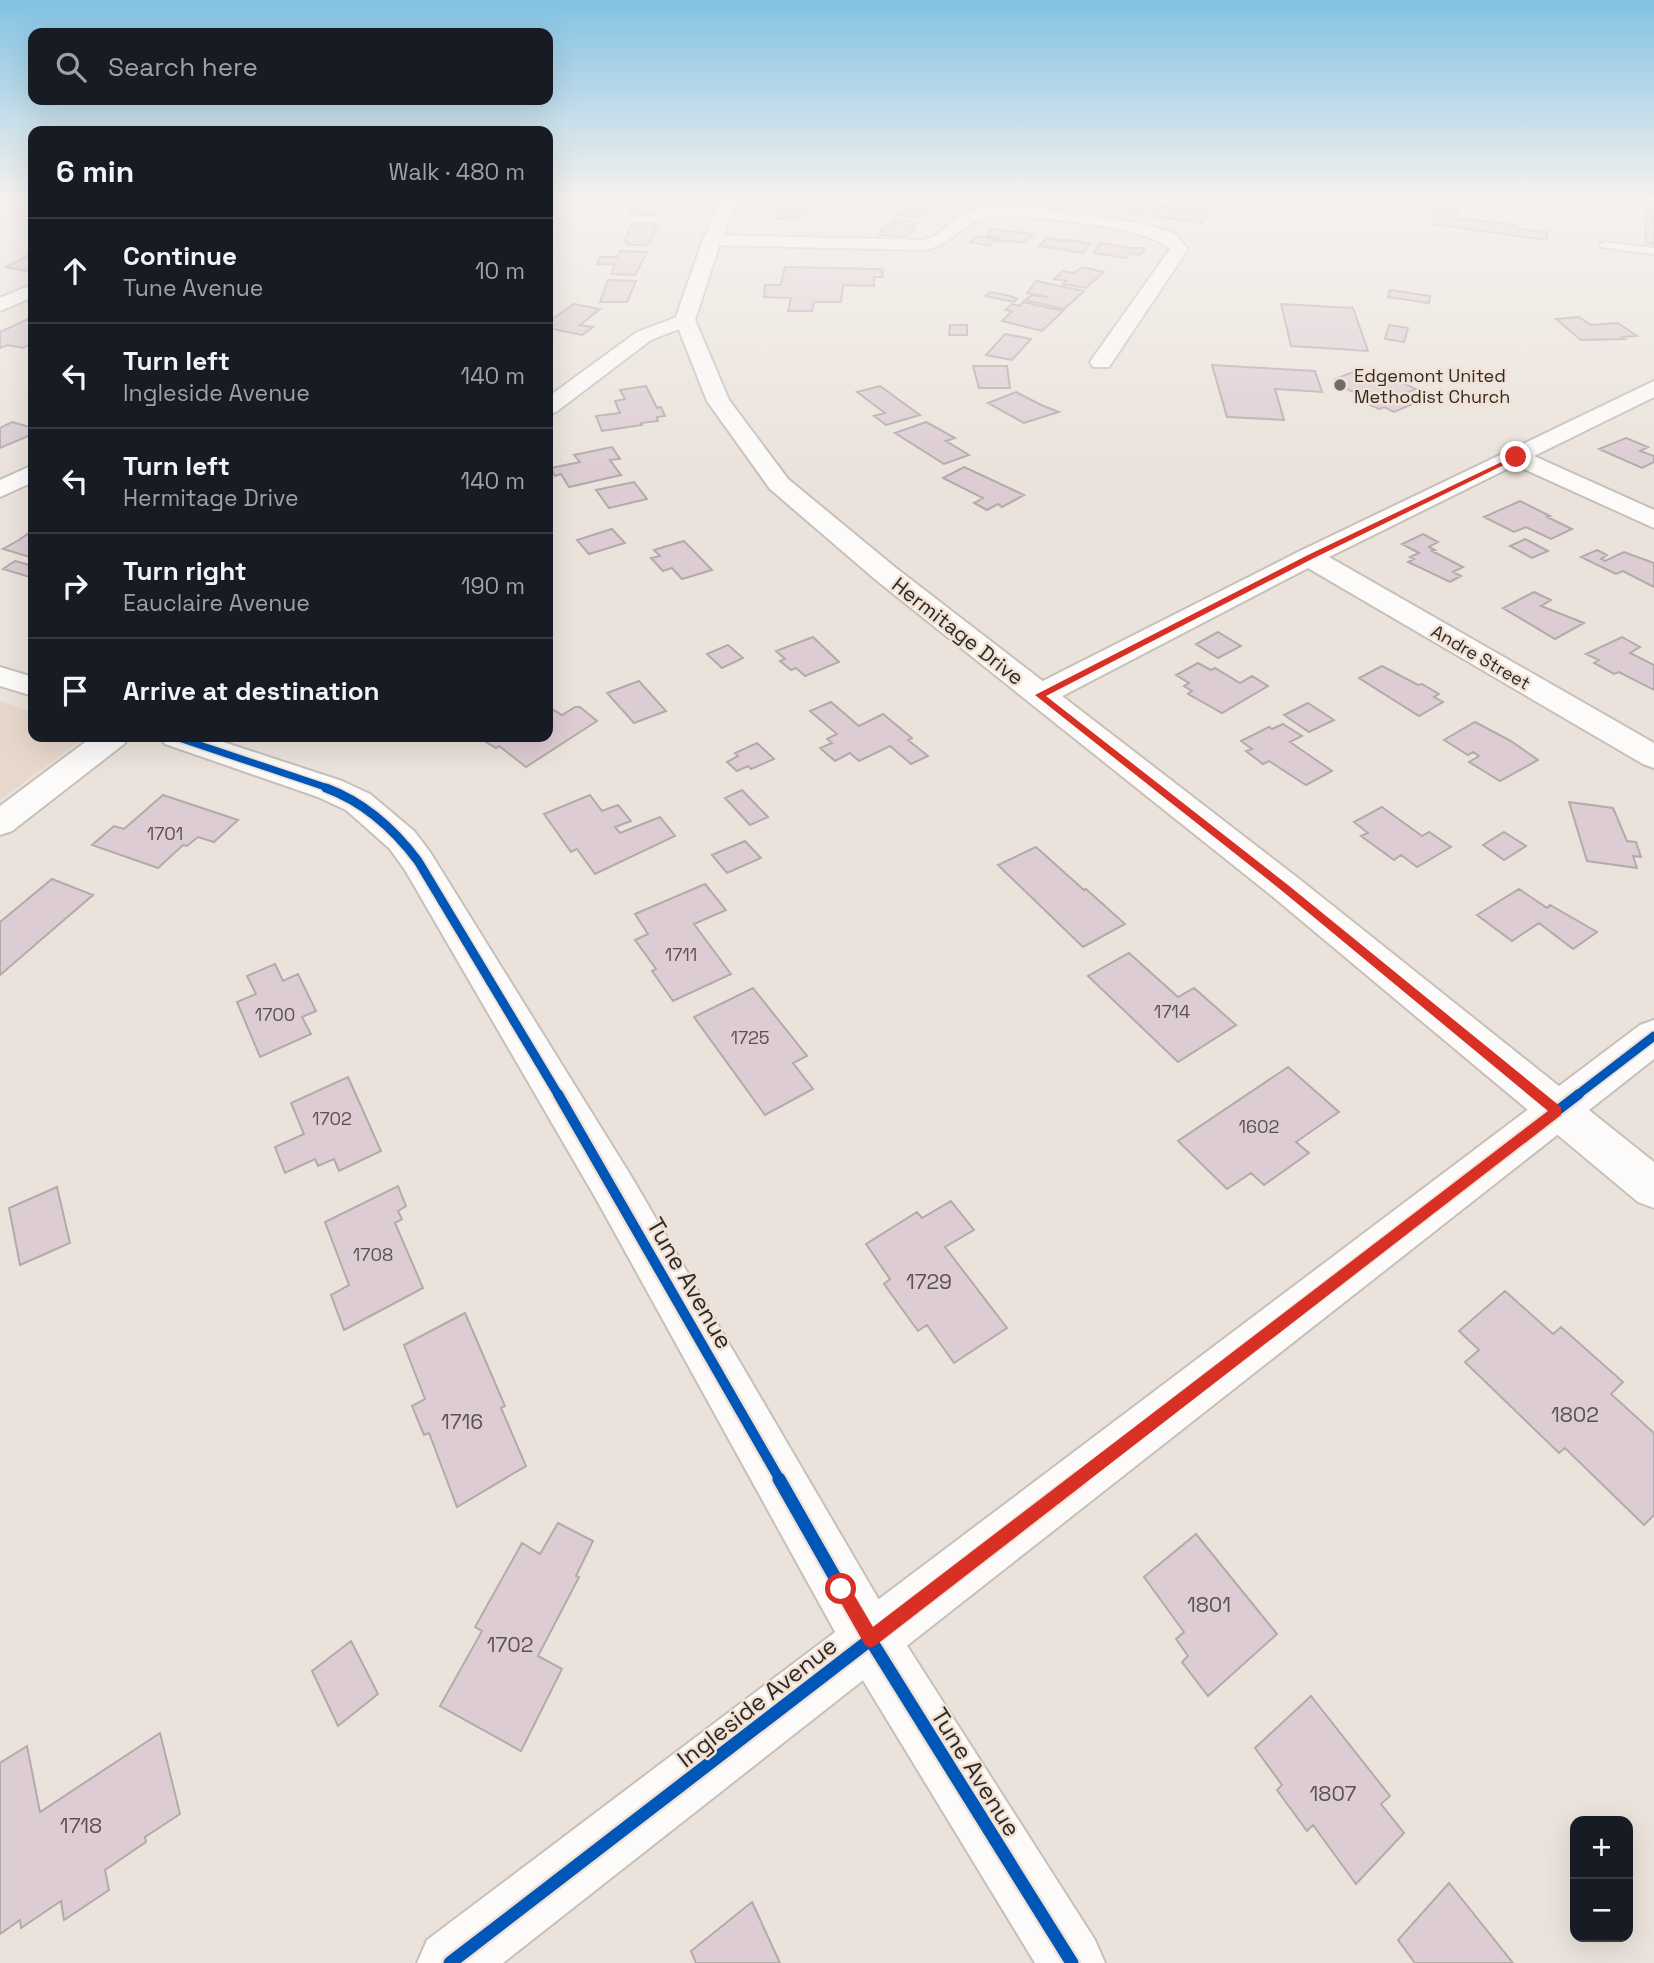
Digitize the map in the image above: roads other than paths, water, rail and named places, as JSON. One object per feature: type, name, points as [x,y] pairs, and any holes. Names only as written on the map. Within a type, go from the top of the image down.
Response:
[{"type":"street","points":[[553,403],[644,336],[685,320],[696,288]]},
{"type":"street","points":[[1101,362],[1152,288]]},
{"type":"street","points":[[0,305],[28,292]]},
{"type":"street","name":"Hermitage Drive","points":[[685,320],[718,401],[779,484],[886,574],[1285,887],[1654,1188]]},
{"type":"street","points":[[1040,695],[1309,557],[1654,388]]},
{"type":"street","points":[[1516,457],[1654,520]]},
{"type":"street","points":[[0,491],[28,475]]},
{"type":"street","name":"Andre Street","points":[[1309,557],[1654,757]]},
{"type":"street","points":[[0,677],[28,685]]},
{"type":"street","points":[[0,823],[106,742]]},
{"type":"street","name":"Tune Avenue","points":[[191,742],[330,789],[358,802],[402,839],[418,861],[615,1190],[870,1639],[1072,1963]]},
{"type":"street","name":"Ingleside Avenue","points":[[450,1963],[1654,1036]]},
{"type":"place","name":"Edgemont United Methodist Church","points":[[1340,385]]}]
